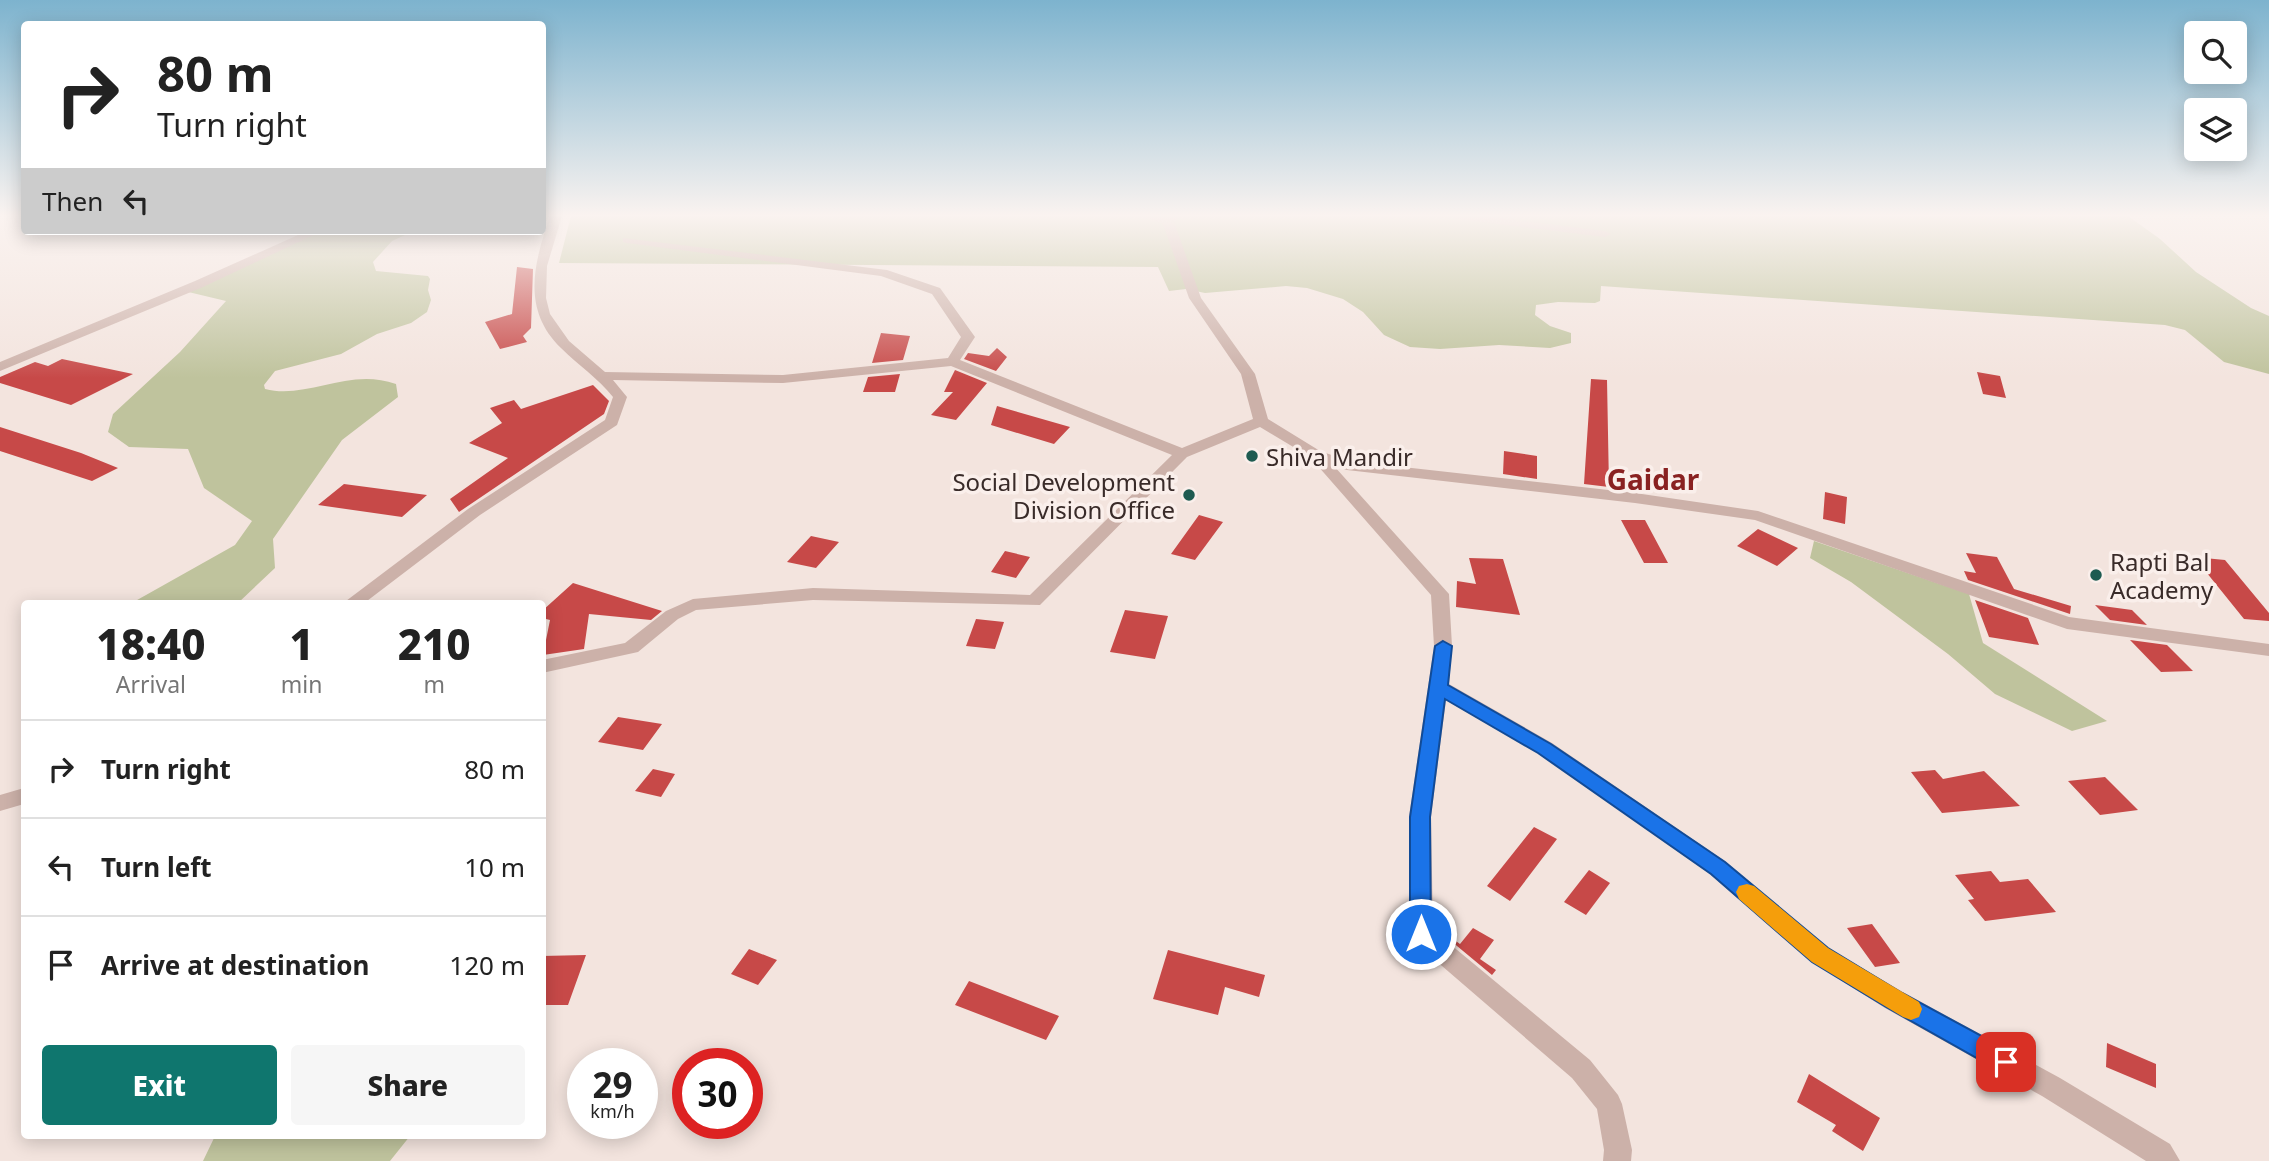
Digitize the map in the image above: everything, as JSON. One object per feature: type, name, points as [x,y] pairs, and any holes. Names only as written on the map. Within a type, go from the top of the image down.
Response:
[{"type":"street","points":[[0,367],[230,270]]},
{"type":"street","points":[[356,600],[474,512],[612,422],[620,397],[604,376],[562,342],[540,308],[538,270]]},
{"type":"street","points":[[868,270],[883,272],[936,291],[968,337],[952,362]]},
{"type":"street","points":[[1186,270],[1195,298],[1248,374],[1261,421],[1315,454],[1347,465],[1635,498],[1758,516],[2067,623],[2269,650]]},
{"type":"street","points":[[604,376],[783,379],[952,362],[1182,454]]},
{"type":"street","points":[[546,666],[631,648],[672,615],[693,605],[813,594],[1034,601],[1182,454],[1261,421]]},
{"type":"street","points":[[1315,454],[1440,594],[1443,646],[1439,688],[1545,748],[1718,868],[1820,955],[1894,1000],[2051,1087],[2160,1154],[2166,1161]]},
{"type":"street","points":[[1443,646],[1420,817],[1421,934],[1581,1069],[1609,1104],[1618,1150],[1617,1161]]},
{"type":"street","points":[[0,803],[21,797]]},
{"type":"green space","points":[[225,270],[376,270],[428,276],[430,279],[428,290],[431,300],[427,312],[411,323],[377,334],[341,354],[275,371],[264,385],[265,389],[281,391],[361,379],[378,380],[396,384],[398,397],[342,440],[273,539],[275,568],[241,600],[137,600],[235,545],[252,521],[204,488],[188,449],[129,447],[108,432],[113,414],[180,352],[226,301],[180,290]]},
{"type":"green space","points":[[1159,270],[2194,270],[2251,308],[2269,316],[2269,374],[2224,362],[2185,330],[2165,325],[1601,286],[1600,301],[1595,303],[1558,302],[1536,305],[1535,315],[1550,326],[1571,333],[1571,343],[1550,348],[1499,345],[1440,349],[1410,347],[1384,335],[1363,312],[1343,299],[1307,288],[1286,286],[1205,293],[1186,289],[1169,291]]},
{"type":"green space","points":[[1814,541],[1969,594],[1983,643],[2107,721],[2072,731],[1995,694],[1948,654],[1851,582],[1810,558]]},
{"type":"green space","points":[[214,1139],[408,1139],[390,1161],[203,1161]]},
{"type":"building","points":[[517,270],[533,270],[531,328],[523,336],[527,342],[500,349],[485,322],[512,314]]},
{"type":"building","points":[[881,333],[910,336],[903,360],[872,363]]},
{"type":"building","points":[[997,348],[1007,357],[996,371],[964,359],[968,353],[989,356]]},
{"type":"building","points":[[62,359],[133,374],[71,405],[0,383],[0,377],[35,362],[48,366]]},
{"type":"building","points":[[955,370],[987,383],[956,420],[931,415],[953,392],[944,392]]},
{"type":"building","points":[[1977,372],[2000,376],[2006,398],[1983,394]]},
{"type":"building","points":[[900,374],[895,392],[863,392],[868,377]]},
{"type":"building","points":[[1591,379],[1607,380],[1609,487],[1584,484]]},
{"type":"building","points":[[593,385],[609,401],[604,414],[459,512],[450,499],[508,458],[469,443],[502,423],[490,408],[514,400],[521,409]]},
{"type":"building","points":[[997,406],[1070,427],[1054,444],[991,425]]},
{"type":"building","points":[[0,427],[118,468],[92,481],[0,451]]},
{"type":"building","points":[[1504,451],[1537,456],[1537,479],[1503,474]]},
{"type":"building","points":[[344,484],[427,495],[402,517],[318,505]]},
{"type":"building","points":[[1825,492],[1847,497],[1845,524],[1823,519]]},
{"type":"building","points":[[1199,515],[1223,522],[1195,560],[1171,554]]},
{"type":"building","points":[[1621,520],[1645,520],[1668,563],[1644,563]]},
{"type":"building","points":[[1758,529],[1798,548],[1777,566],[1737,546]]},
{"type":"building","points":[[811,536],[839,542],[816,568],[787,562]]},
{"type":"building","points":[[1005,551],[1030,557],[1016,578],[991,572]]},
{"type":"building","points":[[1966,553],[1997,557],[2014,589],[2071,606],[2070,614],[1968,580],[1964,571],[1976,573]]},
{"type":"building","points":[[2194,557],[2225,560],[2269,613],[2269,621],[2244,619]]},
{"type":"building","points":[[1469,558],[1503,559],[1520,615],[1456,607],[1457,581],[1476,584]]},
{"type":"building","points":[[573,583],[662,611],[651,620],[589,614],[584,649],[546,655],[550,620],[546,619],[546,607]]},
{"type":"building","points":[[1975,600],[2028,618],[2039,645],[1989,637]]},
{"type":"building","points":[[2095,605],[2132,610],[2147,625],[2110,620]]},
{"type":"building","points":[[1125,610],[1168,616],[1155,659],[1110,652]]},
{"type":"building","points":[[976,619],[1004,622],[995,649],[966,646]]},
{"type":"building","points":[[2130,640],[2167,645],[2193,671],[2161,672]]},
{"type":"building","points":[[618,717],[662,724],[643,750],[598,742]]},
{"type":"building","points":[[653,769],[675,774],[661,797],[635,791]]},
{"type":"building","points":[[1935,770],[1943,779],[1984,771],[2020,806],[1942,813],[1911,772]]},
{"type":"building","points":[[2105,777],[2138,810],[2100,815],[2068,781]]},
{"type":"building","points":[[1534,827],[1557,839],[1510,901],[1487,886]]},
{"type":"building","points":[[1589,870],[1610,883],[1586,915],[1564,902]]},
{"type":"building","points":[[1991,871],[2000,882],[2028,879],[2056,912],[1985,921],[1968,900],[1974,899],[1955,875]]},
{"type":"building","points":[[1872,924],[1900,963],[1875,967],[1847,928]]},
{"type":"building","points":[[1473,928],[1494,940],[1480,959],[1496,970],[1492,975],[1451,941],[1453,939],[1460,944]]},
{"type":"building","points":[[749,949],[777,960],[758,985],[731,974]]},
{"type":"building","points":[[1168,950],[1265,975],[1259,997],[1225,987],[1218,1015],[1153,999]]},
{"type":"building","points":[[586,955],[568,1005],[546,1005],[546,956]]},
{"type":"building","points":[[969,981],[1059,1016],[1046,1040],[955,1005]]},
{"type":"building","points":[[2107,1043],[2156,1064],[2156,1088],[2106,1067]]},
{"type":"building","points":[[1809,1074],[1880,1118],[1863,1151],[1832,1131],[1836,1125],[1797,1102]]},
{"type":"slow traffic","points":[[1747,892],[1820,955],[1911,1009]]},
{"type":"place","name":"Shiva Mandir","points":[[1252,456]]},
{"type":"place","name":"Social Development Division Office","points":[[1189,495]]},
{"type":"place","name":"Rapti Bal Academy","points":[[2096,575]]},
{"type":"district","name":"Gaidar","points":[[1653,479]]},
{"type":"route","points":[[1421,934],[1420,817],[1443,646],[1439,688],[1545,748],[1718,868],[1820,955],[1894,1000],[2006,1062]]}]
